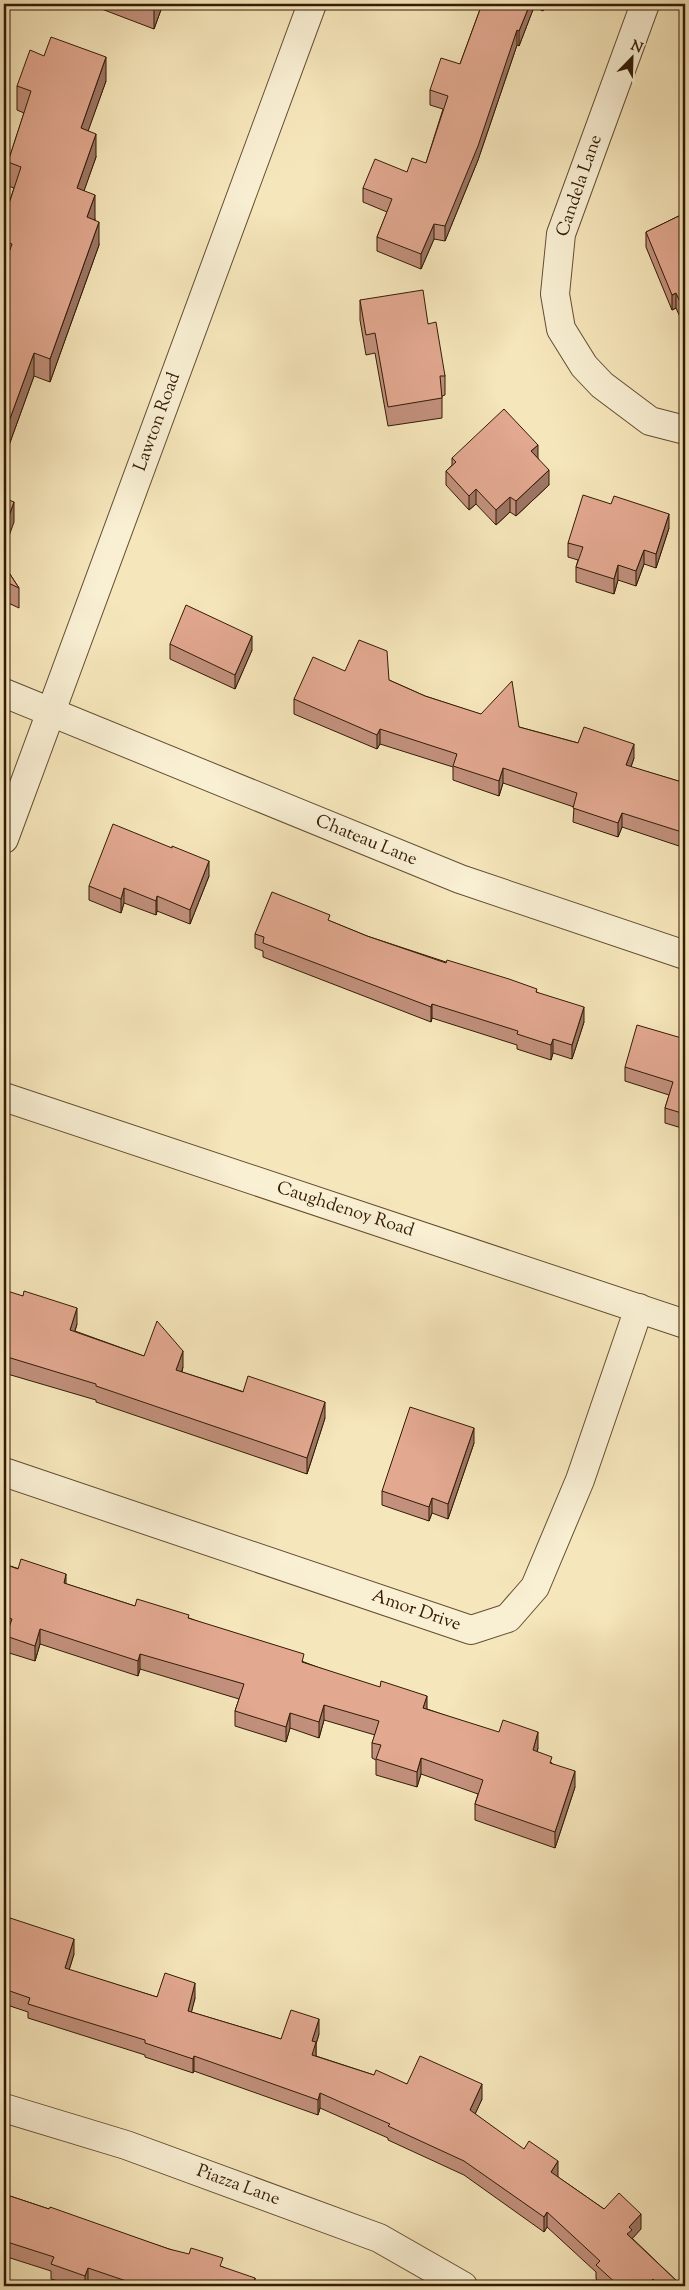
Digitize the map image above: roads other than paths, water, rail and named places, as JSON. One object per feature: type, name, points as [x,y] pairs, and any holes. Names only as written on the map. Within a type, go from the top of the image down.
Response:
[{"type":"street","name":"Lawton Road","points":[[4,840],[312,4]]},
{"type":"street","name":"Candela Lane","points":[[645,4],[560,234],[555,294],[561,329],[584,366],[596,379],[650,421],[685,430]]},
{"type":"street","name":"Chateau Lane","points":[[4,693],[51,714],[460,879],[685,955]]},
{"type":"street","name":"Caughdenoy Road","points":[[4,1097],[685,1324]]},
{"type":"street","name":"Amor Drive","points":[[4,1472],[471,1630],[508,1618],[535,1587],[580,1480],[639,1308]]},
{"type":"street","name":"Piazza Lane","points":[[4,2108],[126,2145],[379,2238],[463,2286]]}]
